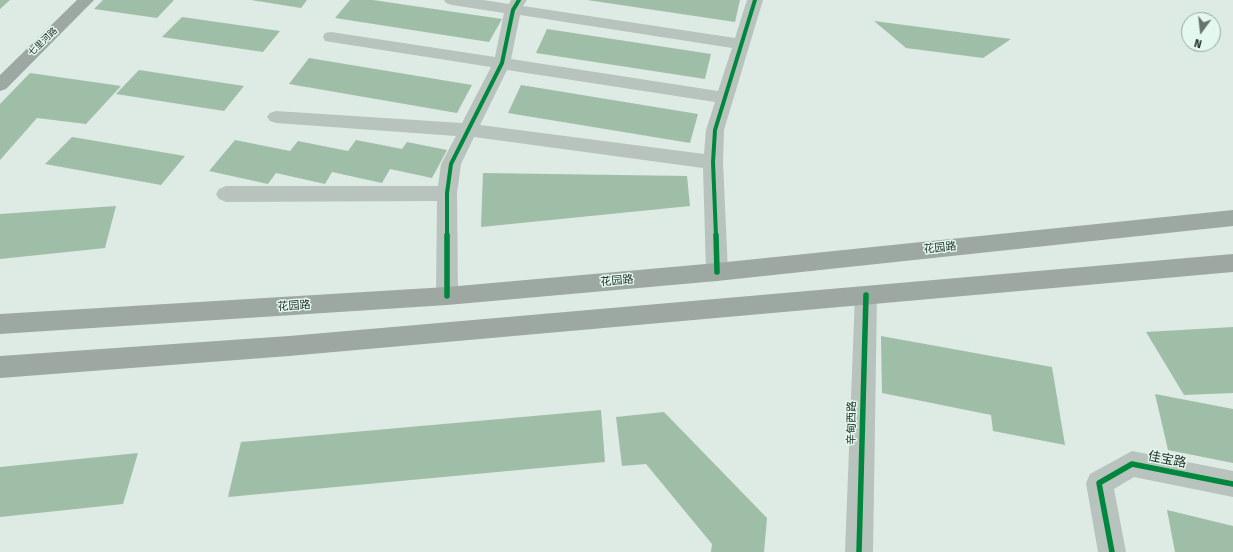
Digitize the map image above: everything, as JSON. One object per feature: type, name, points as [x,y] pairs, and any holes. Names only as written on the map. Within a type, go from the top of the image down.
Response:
[{"type":"main road","name":"七里河路","points":[[0,85],[86,0]]},
{"type":"main road","name":"花园路","points":[[0,324],[447,296],[717,272],[1233,218]]},
{"type":"main road","points":[[0,367],[289,346],[1233,263]]},
{"type":"street","points":[[452,0],[516,5],[741,44]]},
{"type":"street","points":[[717,272],[713,162],[715,130],[755,0]]},
{"type":"street","points":[[447,296],[447,193],[451,164],[502,63],[516,5]]},
{"type":"street","points":[[331,37],[725,98]]},
{"type":"street","points":[[276,117],[468,130],[713,162]]},
{"type":"street","points":[[226,194],[447,193]]},
{"type":"street","name":"辛甸西路","points":[[859,552],[866,295]]},
{"type":"street","name":"佳宝路","points":[[1112,552],[1099,483],[1132,464],[1233,484]]},
{"type":"building","points":[[0,0],[10,0],[0,9]]},
{"type":"building","points":[[103,0],[174,0],[157,18],[94,9]]},
{"type":"building","points":[[251,0],[307,0],[301,8]]},
{"type":"building","points":[[350,0],[373,0],[502,19],[489,42],[335,18]]},
{"type":"building","points":[[587,0],[740,0],[735,22]]},
{"type":"building","points":[[182,17],[280,31],[263,52],[162,37]]},
{"type":"building","points":[[874,21],[1011,39],[983,58],[906,48]]},
{"type":"building","points":[[547,29],[711,54],[705,79],[536,53]]},
{"type":"building","points":[[309,58],[472,85],[457,113],[289,84]]},
{"type":"building","points":[[139,70],[244,86],[224,111],[116,94]]},
{"type":"building","points":[[30,73],[121,86],[86,124],[37,118],[0,160],[0,104]]},
{"type":"building","points":[[521,85],[698,114],[690,143],[508,113]]},
{"type":"building","points":[[72,137],[185,156],[161,185],[45,164]]},
{"type":"building","points":[[235,140],[290,151],[298,141],[348,151],[356,140],[402,149],[407,142],[447,150],[432,178],[390,169],[382,183],[332,172],[325,184],[276,173],[268,184],[209,171]]},
{"type":"building","points":[[483,173],[687,176],[690,206],[481,227]]},
{"type":"building","points":[[116,206],[105,248],[0,259],[0,214]]},
{"type":"building","points":[[1233,327],[1233,393],[1184,395],[1146,332]]},
{"type":"building","points":[[881,336],[1052,367],[1065,445],[993,431],[991,415],[882,393]]},
{"type":"building","points":[[1155,394],[1233,409],[1233,463],[1168,450]]},
{"type":"building","points":[[601,410],[605,462],[228,497],[241,442]]},
{"type":"building","points":[[664,412],[767,518],[764,552],[711,552],[712,544],[646,464],[622,466],[616,417]]},
{"type":"building","points":[[138,453],[123,504],[0,517],[0,467]]},
{"type":"building","points":[[1167,510],[1233,526],[1233,552],[1175,552]]},
{"type":"cycle path","points":[[447,296],[447,193],[451,164],[502,63],[513,10],[519,0]]},
{"type":"cycle path","points":[[717,272],[713,162],[715,130],[755,0]]},
{"type":"cycle path","points":[[859,552],[866,295]]},
{"type":"cycle path","points":[[1112,552],[1099,483],[1132,464],[1233,484]]}]
